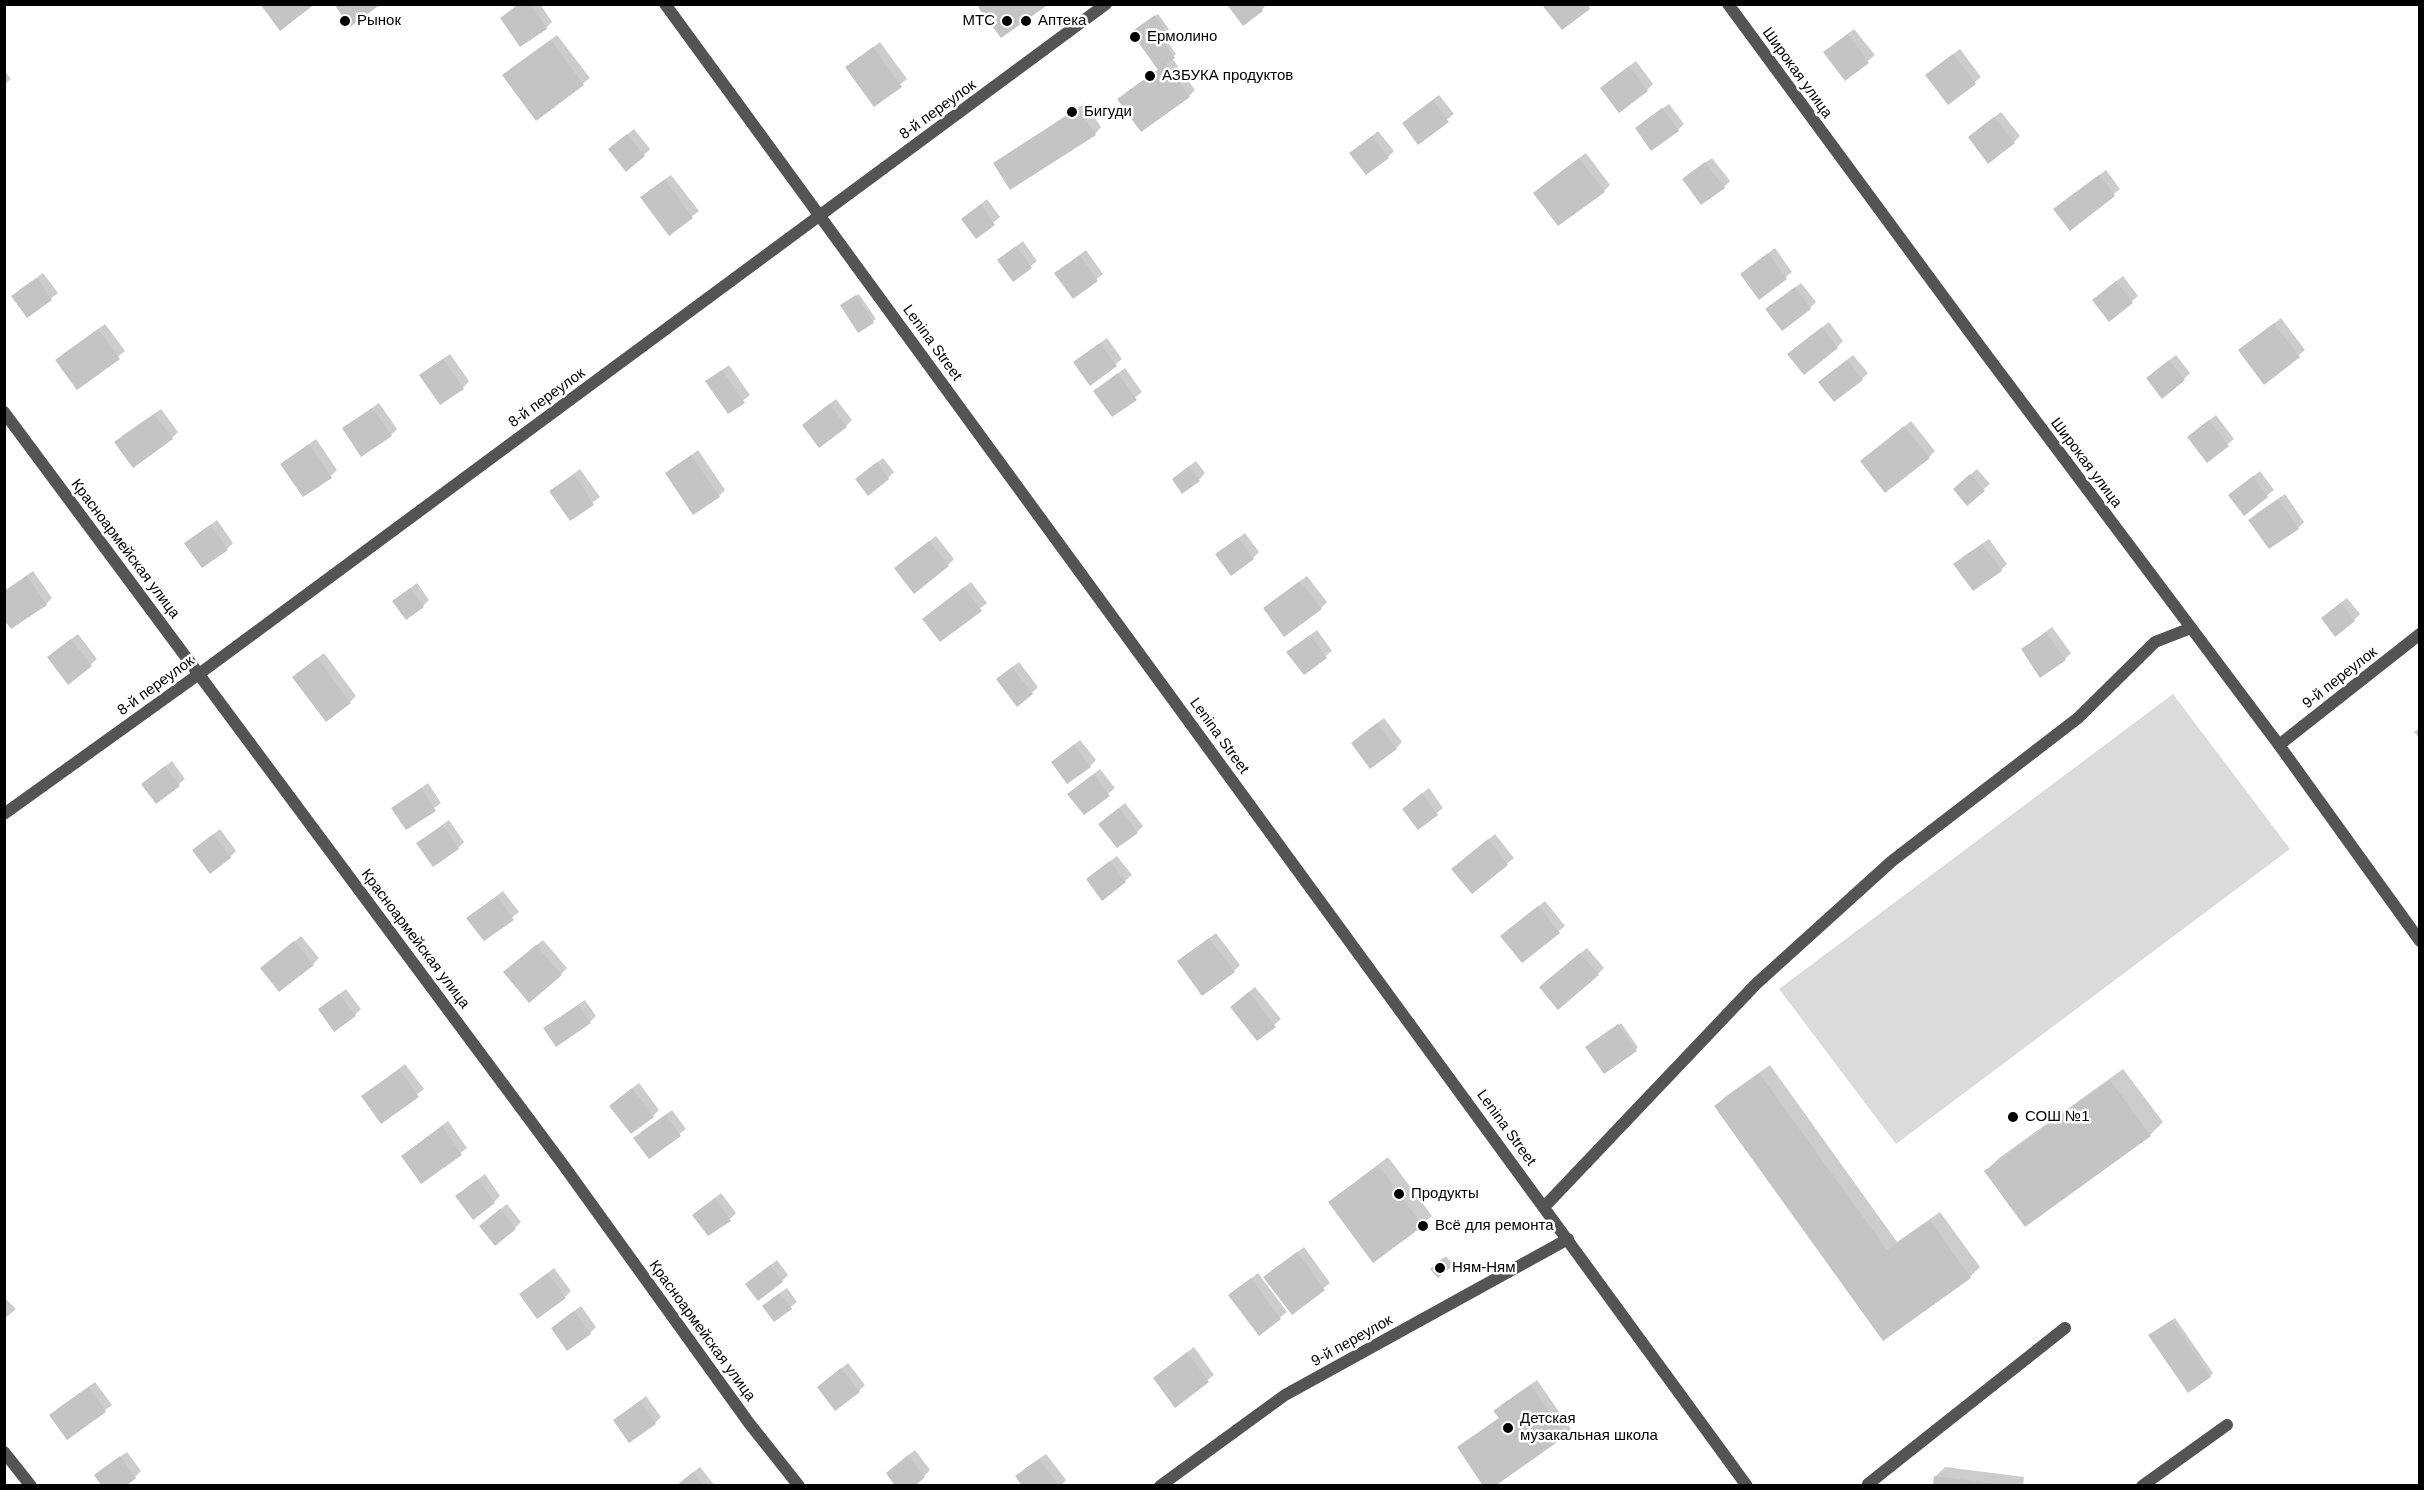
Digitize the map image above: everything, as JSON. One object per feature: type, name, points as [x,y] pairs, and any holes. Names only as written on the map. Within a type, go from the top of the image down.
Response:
[{"type":"street","name":"Lenina Street","points":[[665,4],[1747,1485]]},
{"type":"street","name":"8-й переулок","points":[[4,814],[199,674],[1106,4]]},
{"type":"street","name":"Широкая улица","points":[[1728,4],[1975,340],[2279,745],[2420,941]]},
{"type":"street","name":"Красноармейская улица","points":[[4,412],[564,1166],[749,1423],[799,1485]]},
{"type":"street","points":[[1545,1206],[1756,984],[1892,861],[2078,718],[2156,642],[2192,628]]},
{"type":"street","name":"9-й переулок","points":[[2279,745],[2420,634]]},
{"type":"street","name":"9-й переулок","points":[[1160,1485],[1285,1395],[1568,1239]]},
{"type":"street","points":[[1869,1485],[2065,1328]]},
{"type":"street","points":[[2142,1485],[2227,1425]]},
{"type":"street","points":[[4,1452],[31,1485]]},
{"type":"shaded area","points":[[2173,694],[2290,849],[1896,1144],[1779,989]]},
{"type":"building","points":[[260,4],[315,4],[280,31]]},
{"type":"building","points":[[334,4],[381,4],[350,27]]},
{"type":"building","points":[[519,4],[530,4],[547,29],[520,47],[500,18]]},
{"type":"building","points":[[981,4],[1049,4],[1001,38],[978,7]]},
{"type":"building","points":[[1257,4],[1263,11],[1243,26],[1228,6]]},
{"type":"building","points":[[1542,5],[1587,5],[1590,9],[1562,30]]},
{"type":"building","points":[[1155,15],[1167,33],[1160,38],[1175,58],[1166,64],[1190,97],[1141,132],[1117,99],[1158,70],[1131,32]]},
{"type":"building","points":[[1848,34],[1869,63],[1845,81],[1823,52]]},
{"type":"building","points":[[551,40],[584,85],[536,121],[502,75]]},
{"type":"building","points":[[873,47],[902,87],[874,107],[845,67]]},
{"type":"building","points":[[1953,54],[1976,84],[1948,105],[1925,75]]},
{"type":"building","points":[[1629,66],[1648,91],[1619,113],[1600,88]]},
{"type":"building","points":[[1433,100],[1449,122],[1418,145],[1402,123]]},
{"type":"building","points":[[1078,108],[1096,135],[1010,190],[993,163]]},
{"type":"building","points":[[1662,108],[1679,131],[1651,151],[1635,128]]},
{"type":"building","points":[[1994,117],[2015,143],[1988,164],[1968,137]]},
{"type":"building","points":[[627,134],[645,156],[626,172],[608,149]]},
{"type":"building","points":[[1372,136],[1389,158],[1366,175],[1349,153]]},
{"type":"building","points":[[1579,158],[1605,192],[1558,226],[1533,193]]},
{"type":"building","points":[[1705,162],[1725,188],[1701,205],[1682,179]]},
{"type":"building","points":[[2099,175],[2115,196],[2070,231],[2053,209]]},
{"type":"building","points":[[665,180],[693,218],[669,236],[640,197]]},
{"type":"building","points":[[981,204],[995,225],[976,239],[961,219]]},
{"type":"building","points":[[1016,246],[1032,268],[1013,282],[997,260]]},
{"type":"building","points":[[1768,253],[1787,279],[1759,300],[1740,274]]},
{"type":"building","points":[[1080,255],[1098,281],[1073,299],[1054,273]]},
{"type":"building","points":[[37,278],[52,300],[27,318],[11,296]]},
{"type":"building","points":[[2116,281],[2133,303],[2109,322],[2092,300]]},
{"type":"building","points":[[1795,287],[1811,309],[1782,331],[1765,309]]},
{"type":"building","points":[[856,295],[874,323],[858,333],[840,305]]},
{"type":"building","points":[[2274,323],[2300,357],[2264,385],[2238,350]]},
{"type":"building","points":[[1822,327],[1838,348],[1804,375],[1787,354]]},
{"type":"building","points":[[98,329],[120,359],[77,390],[55,360]]},
{"type":"building","points":[[1100,343],[1117,366],[1090,386],[1073,362]]},
{"type":"building","points":[[443,359],[464,389],[440,405],[419,375]]},
{"type":"building","points":[[1847,360],[1863,380],[1834,402],[1818,382]]},
{"type":"building","points":[[2169,360],[2185,380],[2162,399],[2146,378]]},
{"type":"building","points":[[722,370],[745,403],[728,414],[705,381]]},
{"type":"building","points":[[1118,373],[1137,400],[1112,417],[1093,391]]},
{"type":"building","points":[[829,404],[847,427],[819,448],[802,425]]},
{"type":"building","points":[[372,408],[392,436],[361,457],[342,428]]},
{"type":"building","points":[[154,414],[173,439],[133,468],[114,442]]},
{"type":"building","points":[[2209,420],[2229,446],[2207,463],[2187,437]]},
{"type":"building","points":[[1904,426],[1930,458],[1885,493],[1860,461]]},
{"type":"building","points":[[309,444],[332,478],[303,497],[280,464]]},
{"type":"building","points":[[691,455],[720,497],[693,515],[665,473]]},
{"type":"building","points":[[877,462],[889,479],[868,496],[855,479]]},
{"type":"building","points":[[1189,466],[1200,481],[1182,494],[1172,479]]},
{"type":"building","points":[[574,474],[594,505],[570,521],[549,491]]},
{"type":"building","points":[[1970,474],[1985,491],[1967,506],[1953,489]]},
{"type":"building","points":[[2253,476],[2268,497],[2244,516],[2228,495]]},
{"type":"building","points":[[2278,499],[2299,529],[2269,549],[2248,520]]},
{"type":"building","points":[[210,525],[228,550],[202,568],[184,543]]},
{"type":"building","points":[[1238,538],[1254,559],[1231,576],[1215,554]]},
{"type":"building","points":[[929,541],[949,566],[914,594],[894,568]]},
{"type":"building","points":[[1982,544],[2002,571],[1973,591],[1953,564]]},
{"type":"building","points":[[27,576],[47,605],[11,629],[4,620],[4,592]]},
{"type":"building","points":[[1300,581],[1322,609],[1284,637],[1263,608]]},
{"type":"building","points":[[964,587],[982,611],[940,642],[922,619]]},
{"type":"building","points":[[410,588],[424,607],[406,620],[392,601]]},
{"type":"building","points":[[2341,603],[2355,621],[2335,637],[2321,618]]},
{"type":"building","points":[[2046,632],[2066,660],[2040,678],[2021,649]]},
{"type":"building","points":[[1310,635],[1327,658],[1304,675],[1286,652]]},
{"type":"building","points":[[71,639],[92,666],[68,685],[47,657]]},
{"type":"building","points":[[317,658],[351,703],[326,722],[292,677]]},
{"type":"building","points":[[1012,667],[1033,694],[1017,707],[996,679]]},
{"type":"building","points":[[1377,723],[1397,749],[1370,769],[1351,743]]},
{"type":"building","points":[[1074,745],[1091,767],[1067,784],[1051,762]]},
{"type":"building","points":[[165,766],[180,786],[156,804],[141,784]]},
{"type":"building","points":[[1094,774],[1110,796],[1084,815],[1067,794]]},
{"type":"building","points":[[421,788],[436,811],[406,830],[391,808]]},
{"type":"building","points":[[1422,793],[1438,815],[1418,830],[1402,809]]},
{"type":"building","points":[[1119,808],[1138,833],[1117,848],[1098,824]]},
{"type":"building","points":[[443,825],[459,849],[433,867],[416,843]]},
{"type":"building","points":[[213,834],[231,858],[210,874],[192,850]]},
{"type":"building","points":[[1488,839],[1508,865],[1472,894],[1451,869]]},
{"type":"building","points":[[1110,861],[1126,882],[1102,901],[1086,879]]},
{"type":"building","points":[[497,896],[514,920],[484,941],[466,918]]},
{"type":"building","points":[[1538,906],[1560,933],[1522,963],[1500,936]]},
{"type":"building","points":[[1209,938],[1235,972],[1202,996],[1177,961]]},
{"type":"building","points":[[294,941],[314,965],[279,992],[260,968]]},
{"type":"building","points":[[536,945],[562,975],[529,1003],[503,972]]},
{"type":"building","points":[[1580,953],[1599,975],[1558,1010],[1539,987]]},
{"type":"building","points":[[1249,992],[1276,1027],[1257,1041],[1230,1007]]},
{"type":"building","points":[[339,994],[356,1016],[334,1032],[318,1009]]},
{"type":"building","points":[[578,1005],[591,1023],[556,1047],[543,1028]]},
{"type":"building","points":[[1618,1024],[1637,1051],[1604,1074],[1585,1047]]},
{"type":"building","points":[[399,1069],[419,1097],[381,1124],[361,1096]]},
{"type":"building","points":[[1759,1073],[1887,1250],[1930,1220],[1971,1278],[1883,1341],[1714,1106]]},
{"type":"building","points":[[2110,1080],[2151,1136],[2025,1227],[1984,1171]]},
{"type":"building","points":[[632,1088],[654,1117],[631,1134],[609,1106]]},
{"type":"building","points":[[666,1115],[681,1136],[649,1159],[633,1138]]},
{"type":"building","points":[[442,1126],[462,1155],[421,1184],[401,1156]]},
{"type":"building","points":[[1378,1165],[1423,1226],[1373,1263],[1328,1202]]},
{"type":"building","points":[[478,1179],[495,1203],[473,1220],[455,1196]]},
{"type":"building","points":[[715,1198],[731,1221],[708,1236],[692,1215]]},
{"type":"building","points":[[500,1209],[516,1229],[495,1246],[479,1226]]},
{"type":"building","points":[[1297,1252],[1325,1290],[1292,1315],[1263,1277]]},
{"type":"building","name":"Ням-Ням","points":[[1443,1258],[1451,1267],[1438,1278],[1430,1269]]},
{"type":"building","points":[[770,1265],[783,1282],[758,1301],[745,1284]]},
{"type":"building","points":[[548,1273],[566,1298],[537,1319],[519,1294]]},
{"type":"building","points":[[1251,1278],[1281,1319],[1259,1336],[1228,1295]]},
{"type":"building","points":[[780,1293],[792,1309],[774,1322],[762,1306]]},
{"type":"building","points":[[574,1311],[591,1334],[567,1351],[551,1328]]},
{"type":"building","points":[[2172,1320],[2211,1377],[2188,1393],[2148,1335]]},
{"type":"building","points":[[1187,1352],[1209,1382],[1175,1408],[1153,1378]]},
{"type":"building","points":[[841,1368],[860,1392],[835,1411],[817,1387]]},
{"type":"building","points":[[1531,1385],[1566,1436],[1495,1486],[1483,1486],[1457,1447],[1499,1418],[1493,1411]]},
{"type":"building","points":[[89,1387],[106,1412],[67,1440],[49,1415]]},
{"type":"building","points":[[640,1401],[656,1424],[629,1443],[613,1420]]},
{"type":"building","points":[[908,1455],[925,1477],[915,1486],[895,1486],[886,1473]]},
{"type":"building","points":[[120,1456],[136,1478],[126,1486],[102,1486],[94,1475]]},
{"type":"building","points":[[1039,1459],[1060,1486],[1022,1486],[1015,1476]]},
{"type":"building","points":[[693,1472],[704,1486],[676,1486]]},
{"type":"building","points":[[1934,1476],[1998,1484],[1998,1486],[1933,1486]]},
{"type":"place","name":"Рынок","points":[[345,21]]},
{"type":"place","name":"МТС","points":[[1007,21]]},
{"type":"place","name":"Аптека","points":[[1026,21]]},
{"type":"place","name":"Ермолино","points":[[1135,37]]},
{"type":"place","name":"АЗБУКА продуктов","points":[[1150,76]]},
{"type":"place","name":"Бигуди","points":[[1072,112]]},
{"type":"place","name":"СОШ №1","points":[[2013,1117]]},
{"type":"place","name":"Продукты","points":[[1399,1194]]},
{"type":"place","name":"Всё для ремонта","points":[[1423,1226]]},
{"type":"place","name":"Ням-Ням","points":[[1440,1268]]},
{"type":"place","name":"Детская музакальная школа","points":[[1508,1428]]}]
